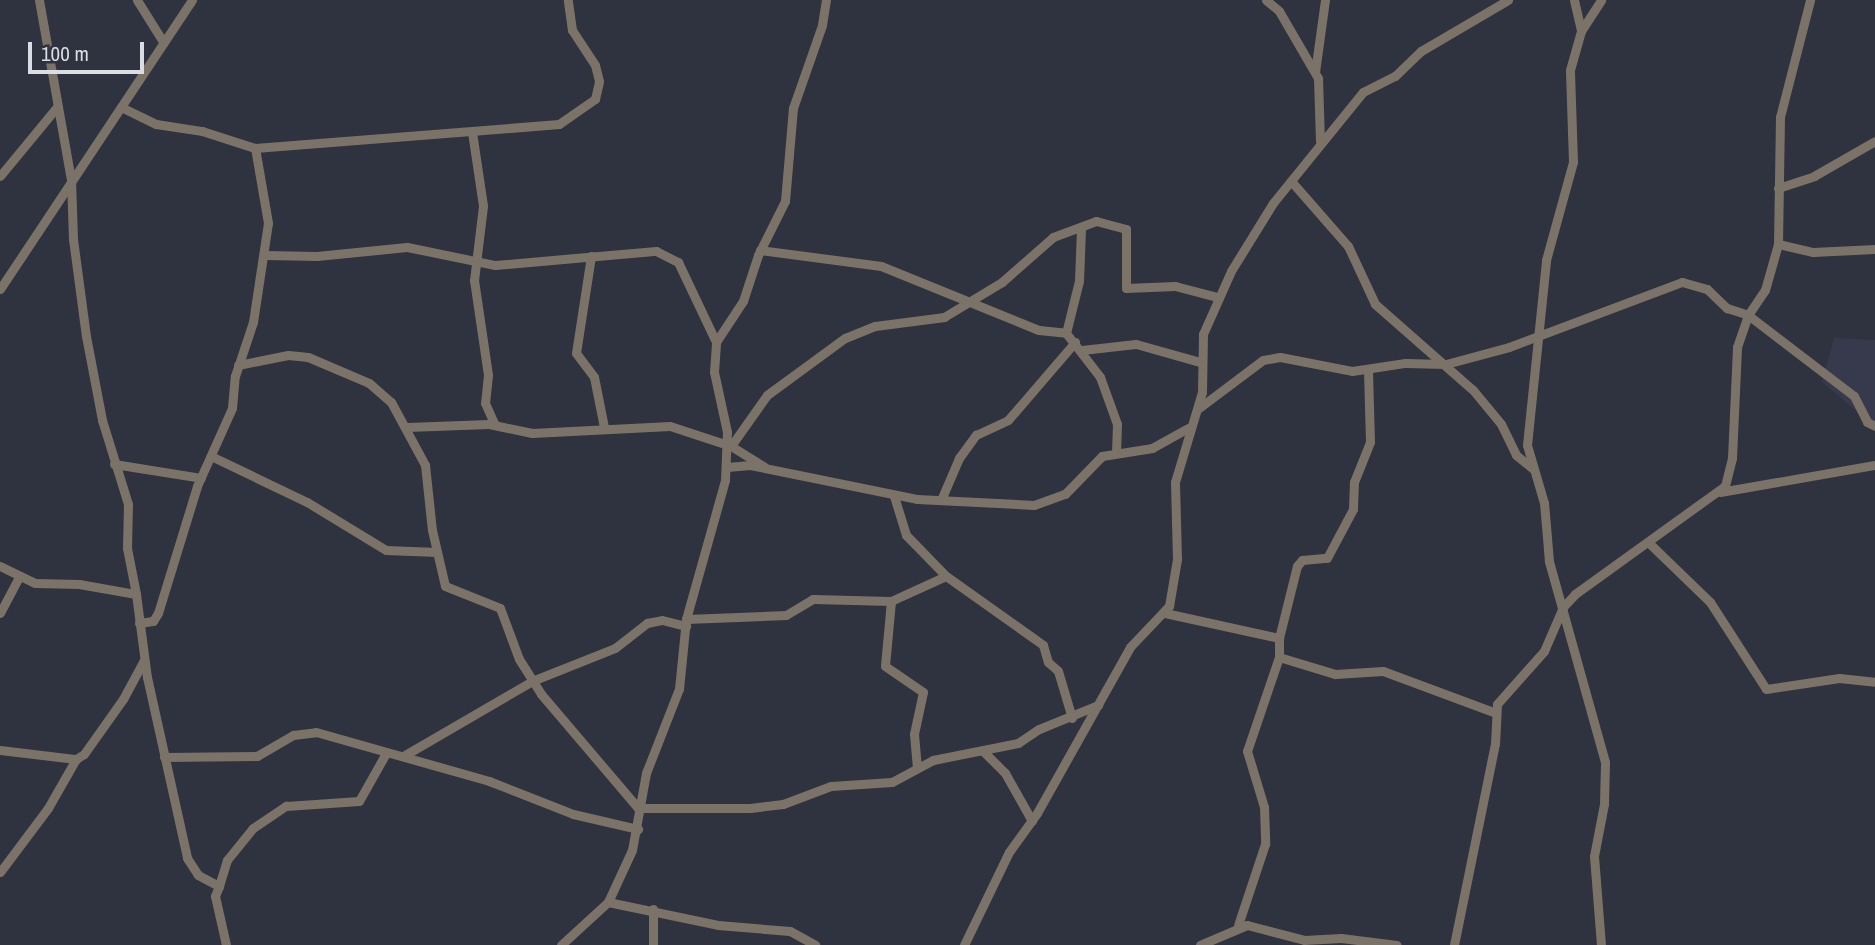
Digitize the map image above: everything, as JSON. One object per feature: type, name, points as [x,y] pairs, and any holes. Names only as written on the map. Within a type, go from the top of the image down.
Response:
[{"type":"street","points":[[39,0],[56,108],[71,179],[73,239],[86,336],[114,464],[128,504],[127,548],[144,660],[187,858],[198,875],[219,886]]},
{"type":"street","points":[[137,0],[162,40]]},
{"type":"street","points":[[0,289],[121,107],[162,40],[192,0]]},
{"type":"street","points":[[121,107],[156,124],[202,131],[256,148],[559,124],[595,99],[599,76],[572,30],[568,0]]},
{"type":"street","points":[[716,341],[744,301],[760,250],[785,201],[793,108],[822,25],[825,0]]},
{"type":"street","points":[[1266,0],[1279,11],[1315,72],[1321,92],[1320,141]]},
{"type":"street","points":[[1315,72],[1325,0]]},
{"type":"street","points":[[1199,408],[1203,334],[1217,297],[1291,181],[1320,141],[1363,92],[1395,76],[1421,51],[1508,0]]},
{"type":"street","points":[[1574,0],[1581,31]]},
{"type":"street","points":[[1601,0],[1581,31],[1570,70],[1573,162],[1546,260],[1527,432],[1533,469],[1544,503],[1549,561],[1605,762],[1604,804],[1594,856],[1601,945]]},
{"type":"street","points":[[1720,492],[1731,458],[1737,346],[1748,315],[1765,290],[1778,244],[1780,117],[1810,0]]},
{"type":"street","points":[[0,176],[56,108]]},
{"type":"street","points":[[472,132],[484,206],[475,264],[488,375],[485,403],[495,425]]},
{"type":"street","points":[[1778,188],[1814,176],[1875,141]]},
{"type":"street","points":[[139,623],[156,618],[201,478],[213,457],[232,408],[238,365],[253,322],[268,223],[256,148]]},
{"type":"street","points":[[1291,181],[1348,246],[1375,304],[1446,363],[1489,407],[1517,455],[1533,469]]},
{"type":"street","points":[[729,446],[746,420],[767,396],[845,338],[875,326],[944,317],[968,299],[1002,282],[1054,237],[1103,221],[1126,229],[1126,288],[1175,286],[1217,297]]},
{"type":"street","points":[[1066,333],[1079,281],[1081,229]]},
{"type":"street","points":[[1778,244],[1813,252],[1875,249]]},
{"type":"street","points":[[265,255],[317,256],[407,247],[475,264],[668,254],[678,262],[716,341],[714,372],[729,446],[727,467],[686,623],[679,690],[646,774],[638,808],[638,829],[608,902],[561,945]]},
{"type":"street","points":[[760,250],[881,266],[1039,330],[1066,333],[1083,350],[1100,377],[1117,424],[1116,451]]},
{"type":"street","points":[[591,256],[576,353],[594,377],[604,428]]},
{"type":"street","points":[[964,945],[1002,864],[1032,821],[1130,647],[1165,613],[1176,574],[1175,482],[1188,428],[1199,408],[1263,360],[1280,357],[1343,370],[1405,363],[1446,363],[1539,336],[1682,282],[1707,289],[1727,308],[1748,315],[1854,396],[1867,422],[1875,426]]},
{"type":"street","points":[[941,500],[960,458],[976,435],[1008,420],[1012,409],[1055,370],[1075,342]]},
{"type":"street","points":[[1083,350],[1136,344],[1200,362]]},
{"type":"street","points":[[238,365],[288,355],[321,362],[381,392],[407,427],[427,474],[444,586],[493,604],[504,612],[519,659],[532,681],[577,741],[638,808],[709,811],[770,806],[831,786],[892,782],[917,767],[1018,743],[1039,729],[1072,718],[1098,705]]},
{"type":"street","points":[[1238,925],[1265,844],[1264,807],[1247,751],[1279,657],[1279,638],[1297,566],[1302,560],[1327,558],[1353,509],[1354,482],[1370,442],[1368,369]]},
{"type":"street","points":[[407,427],[495,425],[532,433],[670,426],[729,446],[766,469]]},
{"type":"street","points":[[727,467],[766,469],[894,496],[1045,504],[1065,494],[1093,462],[1116,451],[1139,452],[1188,428]]},
{"type":"street","points":[[213,457],[307,502],[386,550],[437,552]]},
{"type":"street","points":[[114,464],[201,478]]},
{"type":"street","points":[[1454,945],[1495,744],[1493,712],[1544,651],[1563,607],[1603,572],[1650,544],[1720,492],[1875,465]]},
{"type":"street","points":[[894,496],[906,535],[946,576],[1043,645],[1048,662],[1058,671],[1072,718]]},
{"type":"street","points":[[1650,544],[1710,602],[1766,690],[1839,678],[1875,682]]},
{"type":"street","points":[[0,566],[35,583],[79,584],[136,594]]},
{"type":"street","points":[[405,755],[532,681],[615,648],[647,623],[662,620],[686,623],[786,615],[814,599],[891,601],[946,576]]},
{"type":"street","points":[[0,613],[19,577]]},
{"type":"street","points":[[891,601],[884,666],[923,692],[914,734],[917,767]]},
{"type":"street","points":[[1165,613],[1279,638]]},
{"type":"street","points":[[1279,657],[1335,674],[1383,671],[1493,712]]},
{"type":"street","points":[[0,872],[48,808],[76,759],[108,722],[144,660]]},
{"type":"street","points":[[164,757],[257,756],[293,735],[316,732],[488,780],[555,809],[638,829]]},
{"type":"street","points":[[0,750],[76,759]]},
{"type":"street","points":[[983,751],[1005,773],[1032,821]]},
{"type":"street","points":[[226,945],[215,896],[227,860],[253,828],[286,806],[359,801],[386,753]]},
{"type":"street","points":[[608,902],[653,909],[718,925],[790,931],[816,945]]},
{"type":"street","points":[[653,909],[653,945]]},
{"type":"street","points":[[1200,945],[1238,925],[1310,943],[1341,938],[1397,945]]},
{"type":"street","points":[[220,945],[224,929]]},
{"type":"shaded area","points":[[1834,338],[1875,340],[1875,427],[1822,382]]}]
